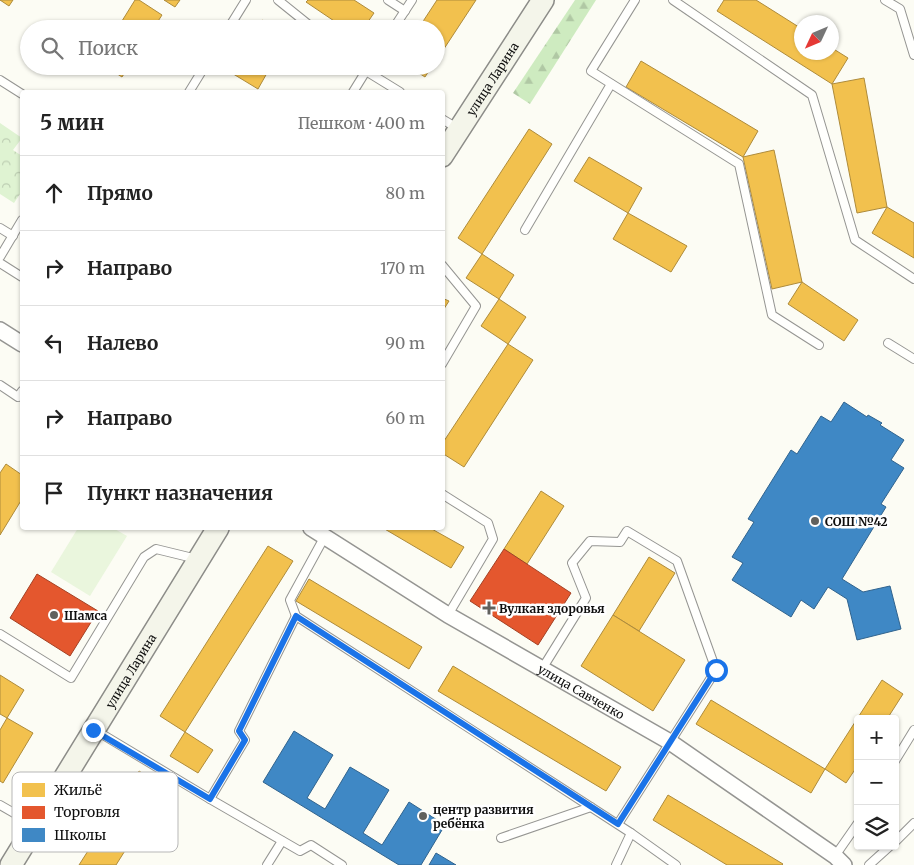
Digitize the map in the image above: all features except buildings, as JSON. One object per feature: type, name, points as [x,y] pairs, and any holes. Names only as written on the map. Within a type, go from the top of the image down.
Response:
[{"type":"main road","name":"улица Ларина","points":[[445,145],[451,124],[542,0]]},
{"type":"main road","name":"улица Ларина","points":[[67,772],[217,530]]},
{"type":"main road","name":"улица Ларина","points":[[11,865],[19,852]]},
{"type":"street","points":[[0,330],[20,343]]},
{"type":"street","name":"улица Савченко","points":[[314,530],[448,615],[670,742],[840,860]]},
{"type":"lane","points":[[234,20],[246,0]]},
{"type":"lane","points":[[278,0],[303,20]]},
{"type":"lane","points":[[388,0],[405,11]]},
{"type":"lane","points":[[399,20],[412,0]]},
{"type":"lane","points":[[635,0],[591,71],[739,164],[772,315],[819,344]]},
{"type":"lane","points":[[673,0],[812,95],[855,240],[914,279]]},
{"type":"lane","points":[[885,0],[900,10],[914,55]]},
{"type":"lane","points":[[190,90],[199,75]]},
{"type":"lane","points":[[354,90],[362,75]]},
{"type":"lane","points":[[375,75],[397,90]]},
{"type":"lane","points":[[0,80],[20,93]]},
{"type":"lane","points":[[525,230],[611,84]]},
{"type":"lane","points":[[0,257],[20,224]]},
{"type":"lane","points":[[0,228],[13,236]]},
{"type":"lane","points":[[0,263],[20,276]]},
{"type":"lane","points":[[445,269],[476,306],[445,359]]},
{"type":"lane","points":[[888,343],[914,359]]},
{"type":"lane","points":[[0,385],[18,397],[20,394]]},
{"type":"lane","points":[[445,496],[488,523],[493,539],[448,615]]},
{"type":"lane","points":[[542,669],[586,598],[572,563],[590,541],[620,542],[627,531],[677,561],[716,670],[618,824]]},
{"type":"lane","points":[[325,536],[290,600],[296,616],[631,832],[676,865]]},
{"type":"lane","points":[[0,634],[71,678],[144,557],[156,549],[199,559]]},
{"type":"lane","points":[[210,799],[245,740],[239,731],[296,616]]},
{"type":"lane","points":[[93,730],[164,772]]},
{"type":"lane","points":[[896,760],[914,730]]},
{"type":"lane","points":[[178,780],[300,851],[311,845],[342,865]]},
{"type":"lane","points":[[0,805],[12,812]]},
{"type":"lane","points":[[501,838],[591,807]]},
{"type":"lane","points":[[899,838],[914,823]]},
{"type":"lane","points":[[840,860],[854,831]]},
{"type":"lane","points":[[616,865],[631,832]]},
{"type":"lane","points":[[268,865],[282,841]]},
{"type":"lane","points":[[869,865],[886,850]]},
{"type":"green space","points":[[575,0],[596,0],[530,104],[513,93]]},
{"type":"green space","points":[[0,123],[20,137],[20,141],[13,150],[20,155],[20,194],[14,203],[0,194]]},
{"type":"green space","points":[[77,530],[116,530],[127,536],[90,596],[51,572]]},
{"type":"place","name":"СОШ №42","points":[[815,521]]},
{"type":"place","name":"Вулкан здоровья","points":[[489,608]]},
{"type":"place","name":"Шамса","points":[[54,615]]},
{"type":"place","name":"центр развития ребёнка","points":[[423,816]]},
{"type":"route","points":[[93,730],[210,799],[245,740],[239,731],[296,616],[618,824],[716,670]]}]
